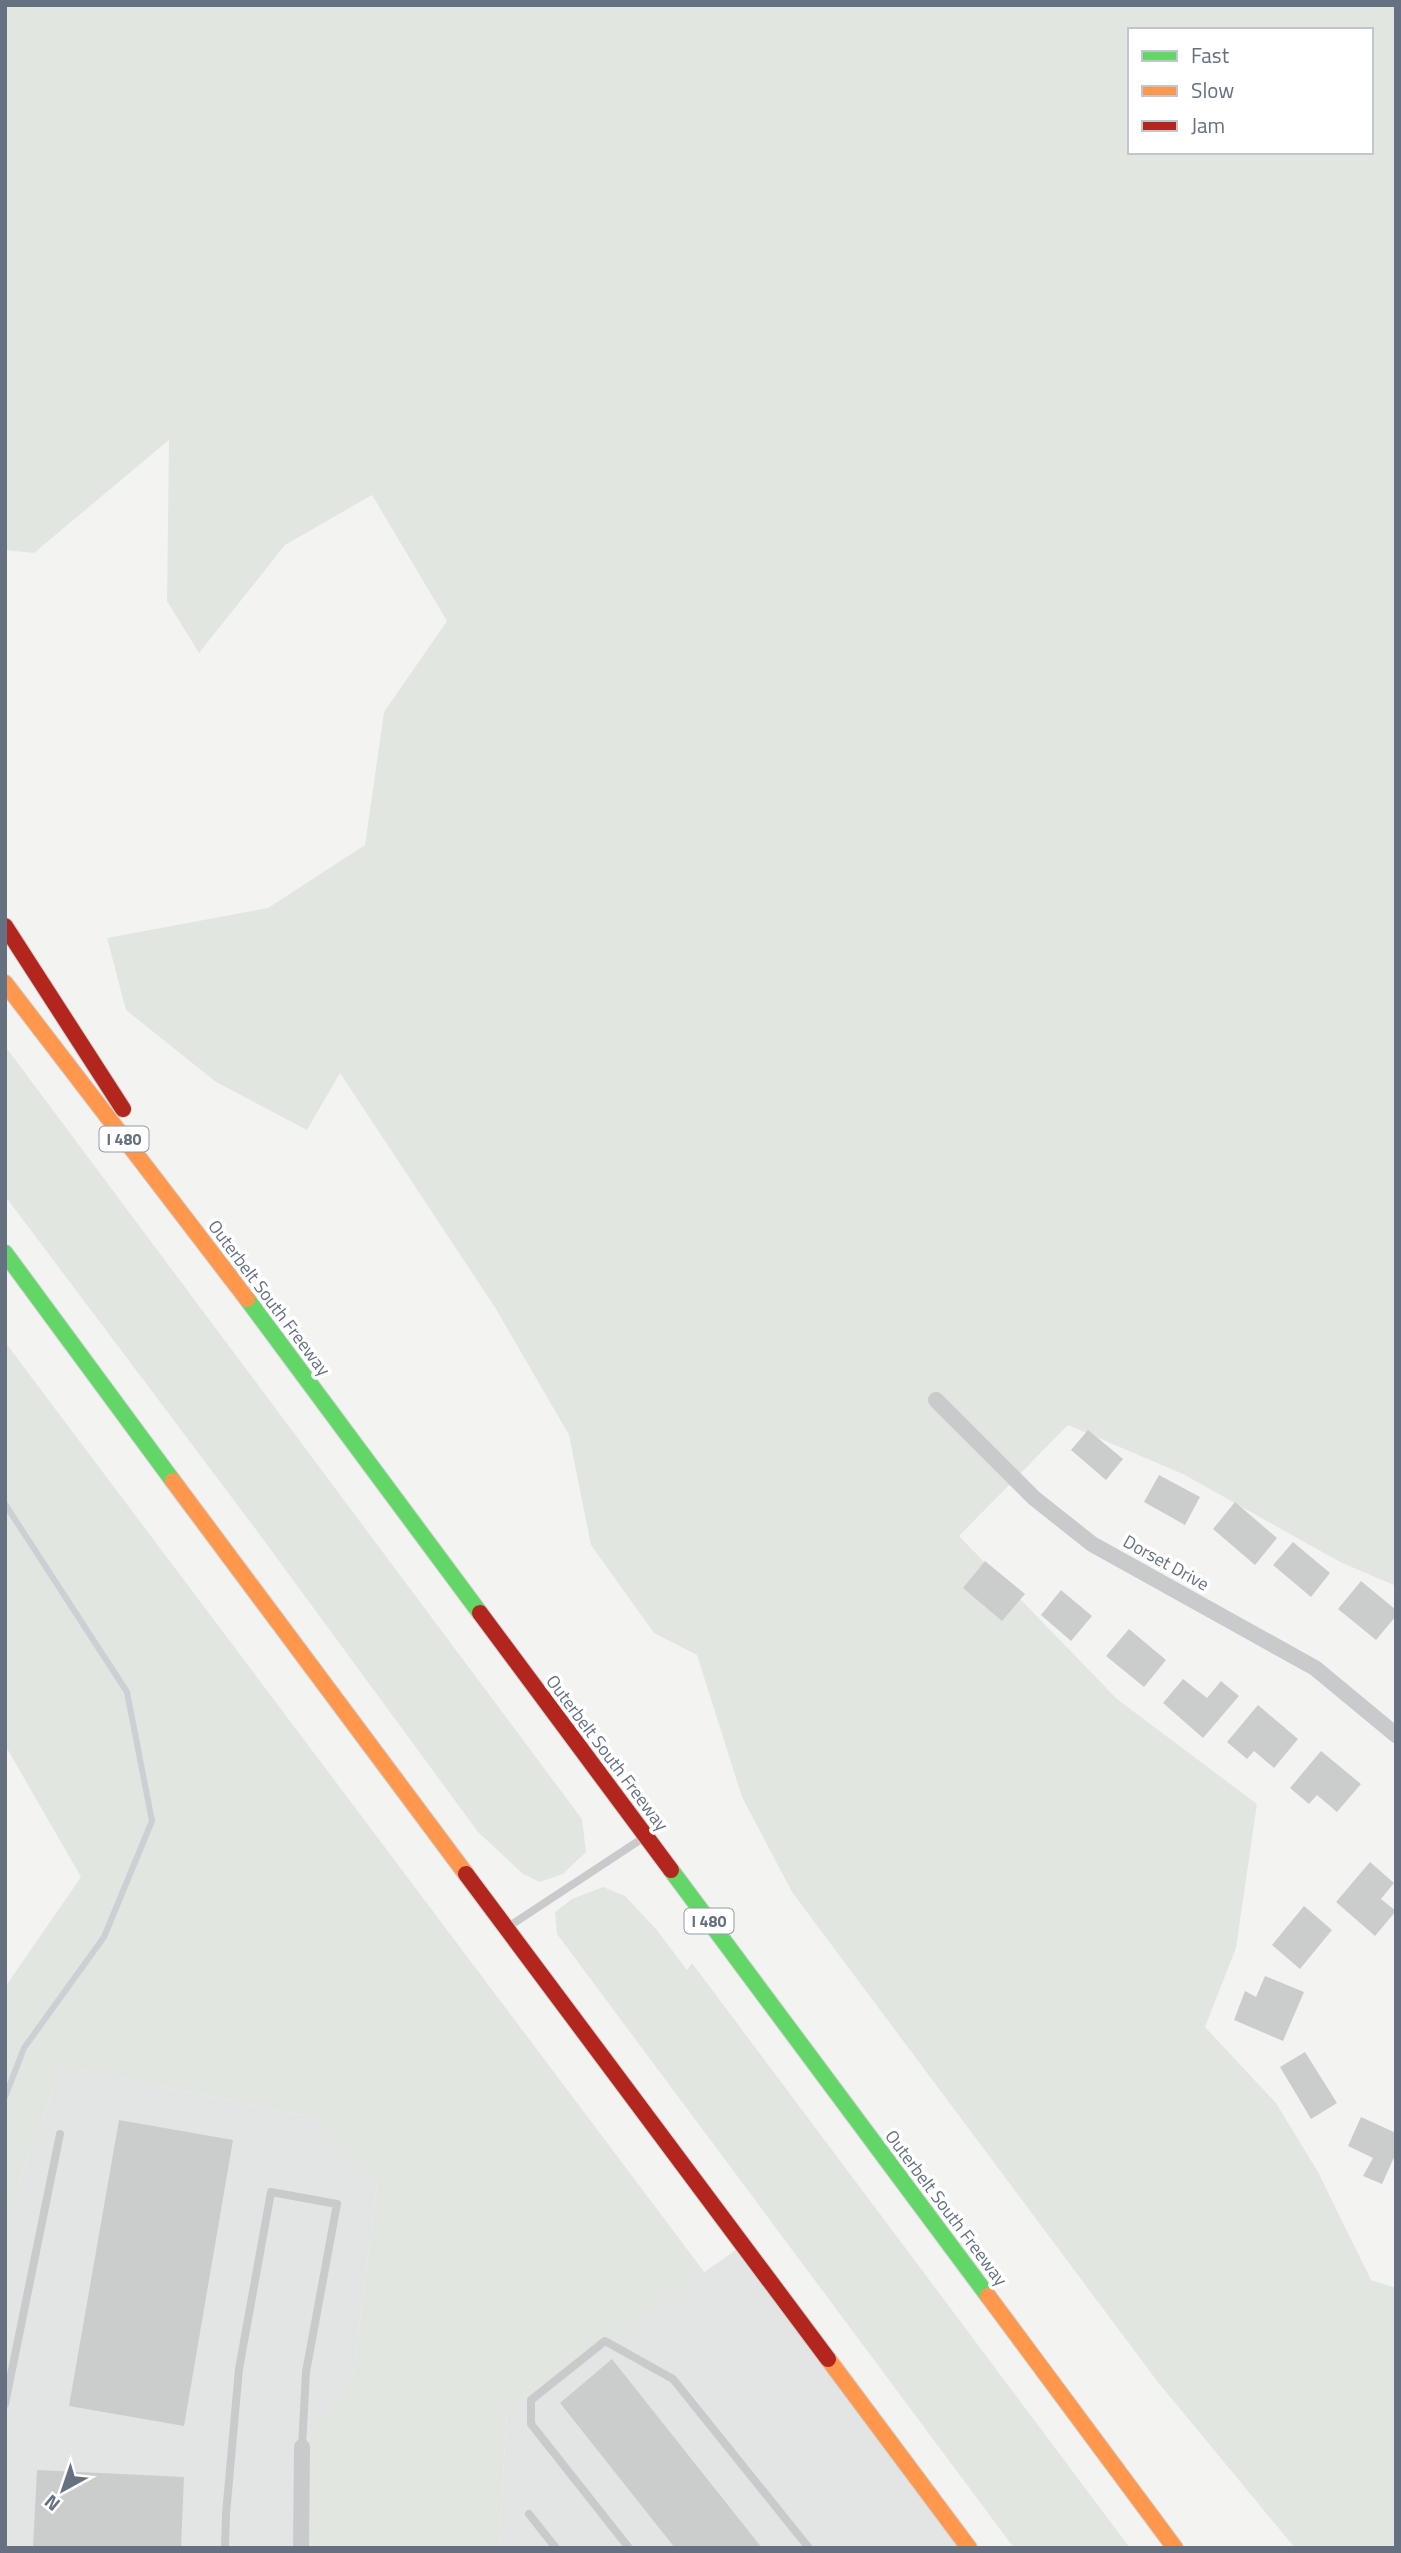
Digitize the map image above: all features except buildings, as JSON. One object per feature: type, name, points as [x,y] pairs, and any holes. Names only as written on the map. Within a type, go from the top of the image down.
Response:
[{"type":"highway","points":[[5,926],[243,1294]]},
{"type":"highway","name":"Outerbelt South Freeway","points":[[5,983],[243,1294],[1175,2548]]},
{"type":"highway","points":[[5,1253],[90,1371],[969,2548]]},
{"type":"highway","points":[[5,1276],[90,1371]]},
{"type":"street","name":"Dorset Drive","points":[[936,1400],[1034,1498],[1092,1544],[1315,1668],[1396,1735]]},
{"type":"street","points":[[301,2548],[302,2447]]},
{"type":"lane","points":[[506,1928],[646,1837]]},
{"type":"lane","points":[[5,2404],[60,2134]]},
{"type":"lane","points":[[225,2548],[239,2369],[271,2192],[337,2204],[306,2372],[302,2447]]},
{"type":"lane","points":[[629,2548],[531,2424],[531,2400],[605,2341],[673,2379],[809,2548]]},
{"type":"lane","points":[[529,2514],[556,2548]]},
{"type":"shaded area","points":[[5,5],[1396,5],[1396,1586],[1340,1562],[1183,1474],[1068,1425],[959,1536],[1117,1699],[1257,1804],[1236,1948],[1205,2027],[1276,2103],[1318,2172],[1371,2280],[1396,2288],[1396,2548],[1295,2548],[1157,2381],[792,1892],[742,1797],[697,1655],[654,1633],[591,1545],[569,1435],[496,1309],[340,1073],[307,1130],[216,1082],[126,1010],[107,938],[268,908],[365,845],[384,712],[447,621],[372,495],[285,545],[199,653],[167,601],[169,440],[34,553],[5,550]]},
{"type":"shaded area","points":[[5,1046],[582,1819],[586,1852],[563,1874],[540,1882],[523,1874],[478,1832],[251,1523],[5,1196]]},
{"type":"shaded area","points":[[5,1342],[705,2273],[507,2410],[499,2548],[301,2548],[302,2447],[353,2374],[377,2184],[314,2118],[62,2066],[5,2220],[5,1987],[81,1877],[5,1745]]},
{"type":"shaded area","points":[[603,1887],[625,1896],[656,1929],[687,1970],[692,1963],[1130,2548],[1014,2548],[557,1934],[555,1912],[572,1899]]},
{"type":"shaded area","points":[[62,2066],[314,2118],[377,2184],[353,2374],[302,2447],[301,2548],[5,2548],[5,2220]]},
{"type":"shaded area","points":[[743,2245],[969,2548],[499,2548],[507,2410]]},
{"type":"waterway","points":[[5,1504],[127,1692],[152,1821],[104,1937],[24,2048],[5,2097]]},
{"type":"traffic: fast","points":[[5,1253],[173,1481]]},
{"type":"traffic: fast","points":[[247,1299],[480,1613]]},
{"type":"traffic: fast","points":[[671,1870],[988,2296]]},
{"type":"traffic: slow","points":[[5,983],[247,1299]]},
{"type":"traffic: slow","points":[[173,1481],[466,1874]]},
{"type":"traffic: slow","points":[[988,2296],[1175,2548]]},
{"type":"traffic: slow","points":[[828,2359],[969,2548]]},
{"type":"traffic: jam","points":[[5,926],[123,1109]]},
{"type":"traffic: jam","points":[[480,1613],[671,1870]]},
{"type":"traffic: jam","points":[[466,1874],[828,2359]]}]
